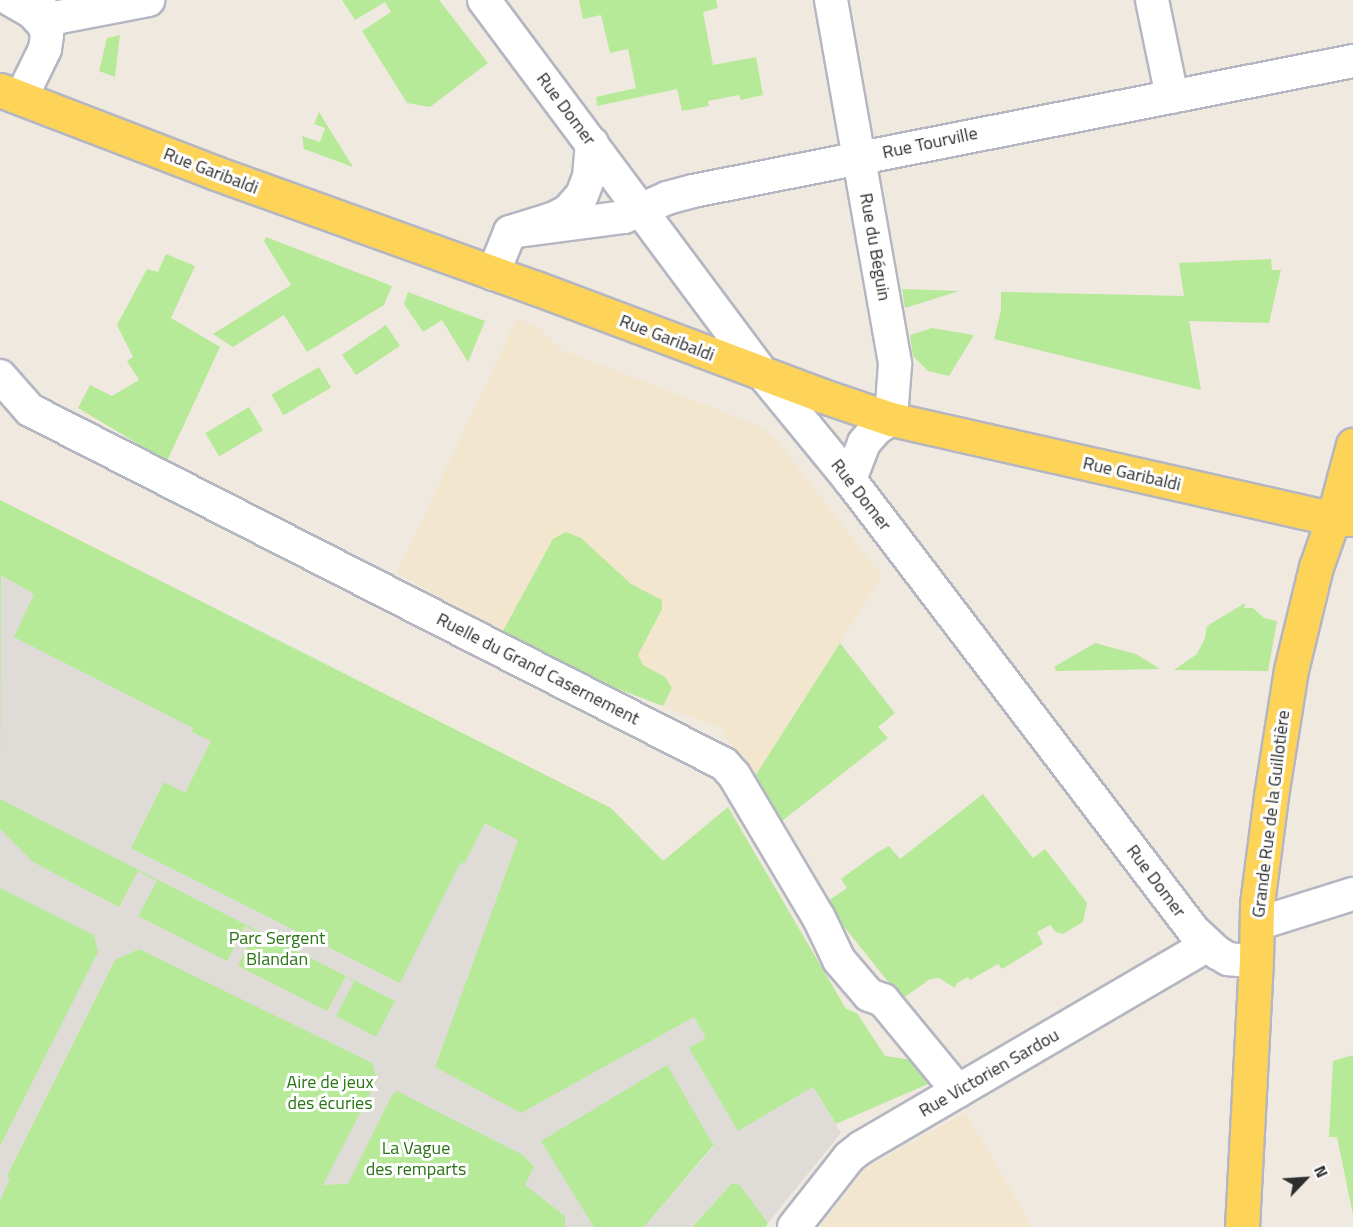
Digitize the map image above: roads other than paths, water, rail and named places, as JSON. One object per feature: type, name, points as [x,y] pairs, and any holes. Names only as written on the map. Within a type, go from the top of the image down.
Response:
[{"type":"main road","name":"Rue Garibaldi","points":[[11,94],[216,173],[891,419],[1343,519]]},
{"type":"main road","name":"Grande Rue de la Guillotière","points":[[1242,1227],[1257,962],[1257,904],[1270,796],[1291,670],[1316,567],[1343,519],[1353,445]]},
{"type":"street","points":[[11,0],[27,8],[48,14],[148,0]]},
{"type":"street","name":"Rue Domer","points":[[484,0],[763,374],[850,480],[1207,945],[1228,959],[1257,962]]},
{"type":"street","name":"Rue du Béguin","points":[[831,0],[895,364],[891,419]]},
{"type":"street","points":[[1152,0],[1172,97]]},
{"type":"street","points":[[11,94],[45,49],[48,14]]},
{"type":"street","name":"Rue Tourville","points":[[510,232],[604,220],[640,211],[667,198],[693,191],[1353,61]]},
{"type":"street","points":[[492,274],[510,232],[568,211],[582,195],[589,177],[592,143]]},
{"type":"street","name":"Ruelle du Grand Casernement","points":[[0,376],[30,410],[724,764],[734,776],[819,918],[839,960],[869,995],[883,1000],[958,1091]]},
{"type":"street","points":[[850,480],[864,443],[877,428],[891,419]]},
{"type":"street","points":[[1257,924],[1353,894]]},
{"type":"street","name":"Rue Victorien Sardou","points":[[794,1227],[849,1157],[1207,945]]},
{"type":"park label","name":"Parc Sergent Blandan","points":[[277,949]]},
{"type":"park label","name":"Aire de jeux des écuries","points":[[330,1093]]},
{"type":"park label","name":"La Vague des remparts","points":[[416,1159]]}]
